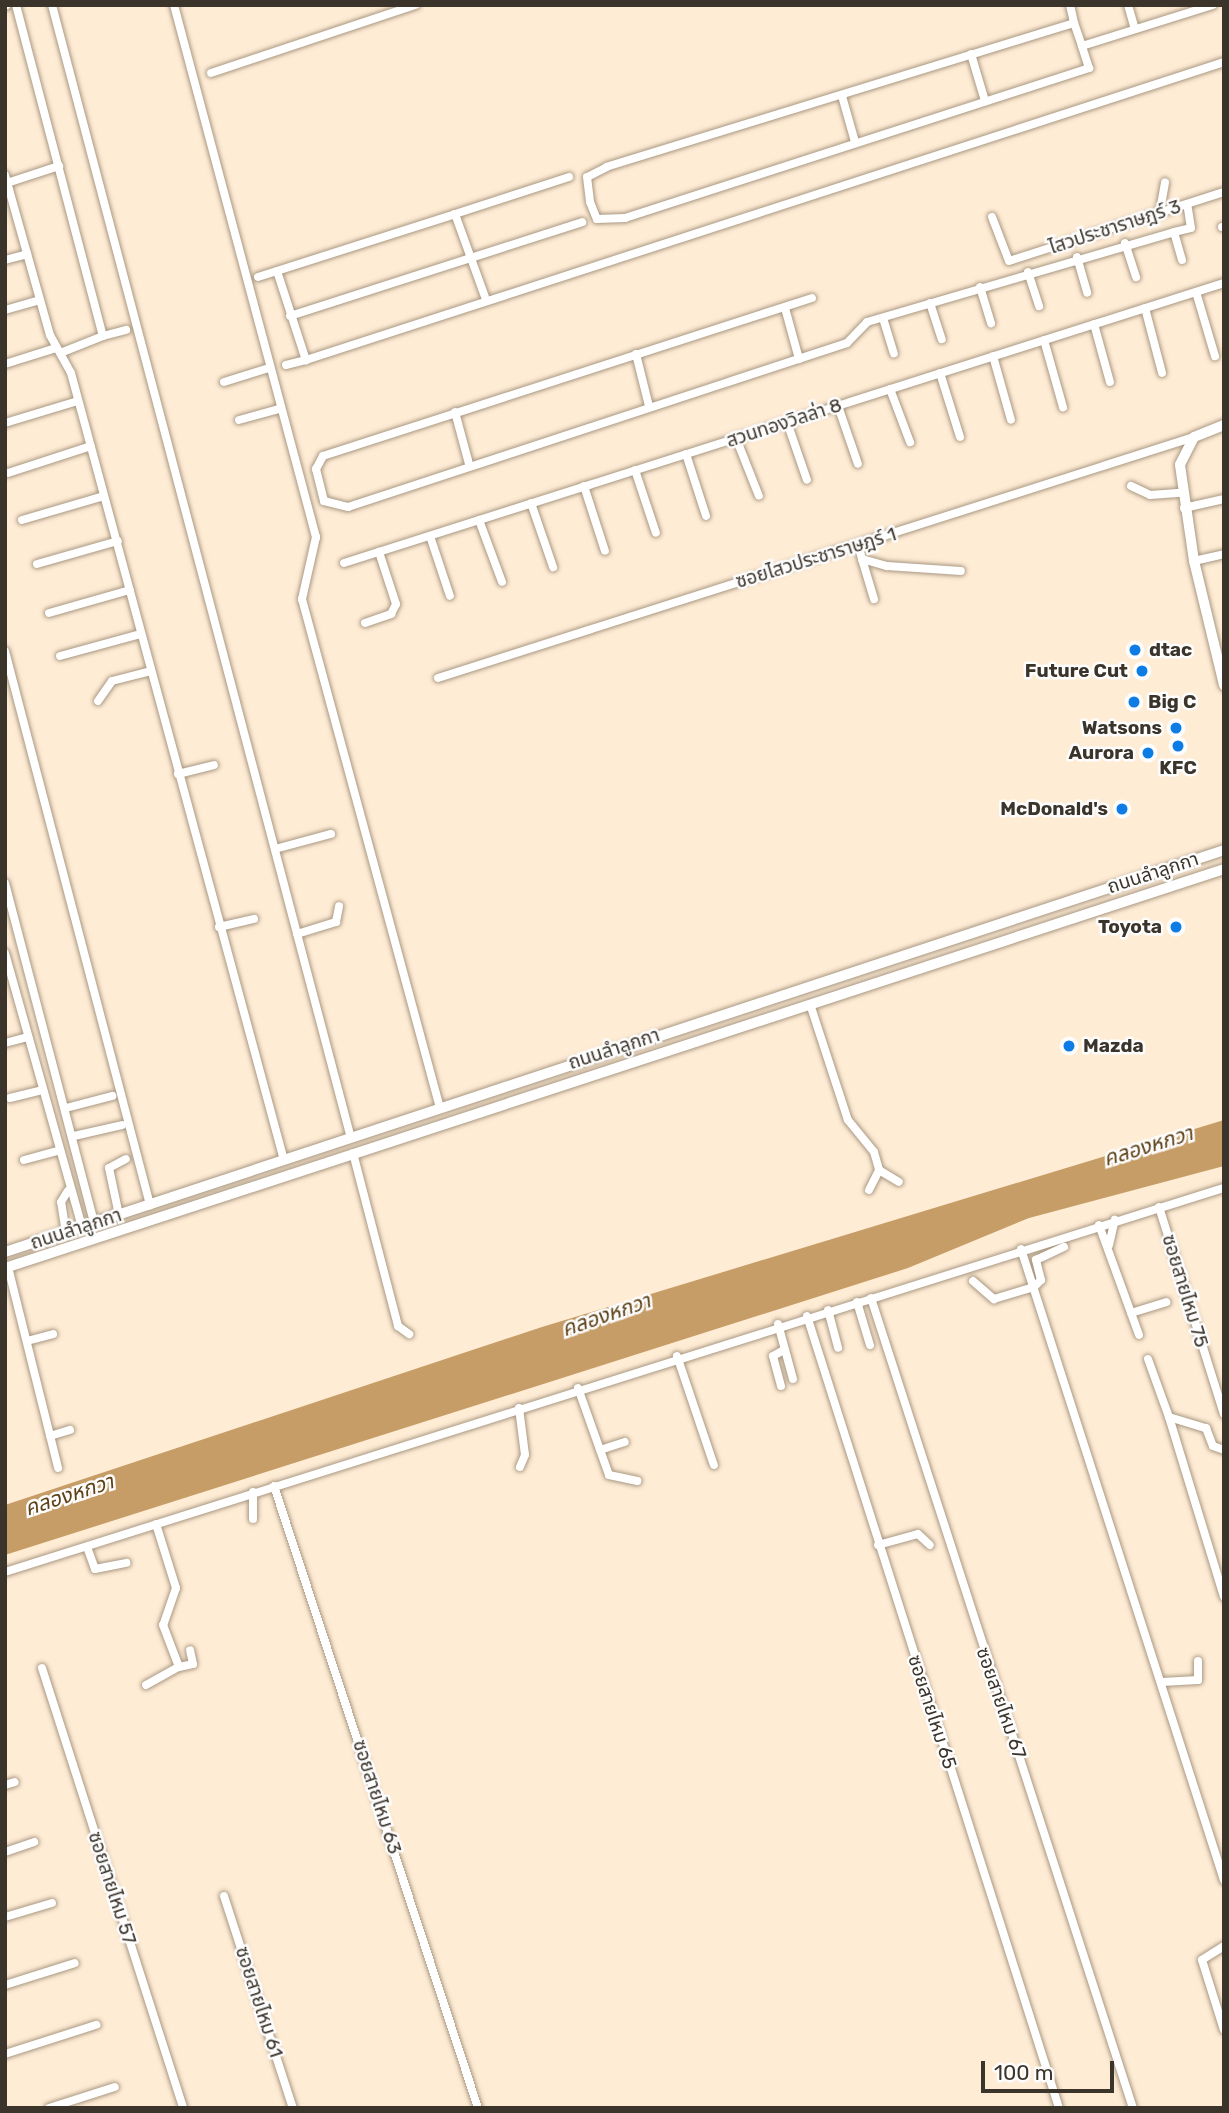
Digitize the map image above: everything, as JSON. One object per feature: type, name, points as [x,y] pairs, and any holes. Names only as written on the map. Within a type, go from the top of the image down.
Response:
[{"type":"main road","name":"ซอยไสวประชาราษฎร์ 1","points":[[1194,437],[1224,425]]},
{"type":"main road","points":[[1194,437],[1180,465],[1181,493],[1194,561],[1224,685]]},
{"type":"main road","name":"ถนนลำลูกกา","points":[[5,1252],[1224,850]]},
{"type":"main road","name":"ถนนลำลูกกา","points":[[7,1268],[1224,869]]},
{"type":"street","points":[[16,5],[103,336]]},
{"type":"street","points":[[52,5],[352,1138]]},
{"type":"street","points":[[174,5],[279,409],[316,537],[302,599],[440,1108]]},
{"type":"street","points":[[211,73],[416,5]]},
{"type":"street","points":[[1070,5],[1089,68],[625,218],[597,219],[585,184],[594,172],[1074,23]]},
{"type":"street","points":[[1128,5],[1135,29]]},
{"type":"street","points":[[1082,46],[1188,9],[1213,5]]},
{"type":"street","points":[[971,54],[985,101]]},
{"type":"street","points":[[286,365],[485,297],[1224,62]]},
{"type":"street","points":[[842,96],[856,142]]},
{"type":"street","points":[[59,166],[6,179],[39,300],[78,401],[118,541],[219,928],[284,1160]]},
{"type":"street","points":[[258,277],[569,177]]},
{"type":"street","points":[[1160,211],[1158,194],[1165,182]]},
{"type":"street","name":"ไสวประชาราษฎร์ 3","points":[[992,217],[1005,261],[1224,192]]},
{"type":"street","points":[[813,298],[323,457],[316,469],[324,501],[348,507],[469,464],[847,343],[861,324],[1125,243],[1191,228],[1187,204]]},
{"type":"street","points":[[5,213],[15,210]]},
{"type":"street","points":[[455,214],[485,297]]},
{"type":"street","points":[[290,316],[583,222]]},
{"type":"street","points":[[1174,232],[1182,260]]},
{"type":"street","points":[[1125,243],[1136,277]]},
{"type":"street","points":[[5,260],[27,254]]},
{"type":"street","points":[[1077,257],[1087,293]]},
{"type":"street","points":[[277,271],[306,360]]},
{"type":"street","points":[[1028,272],[1039,306]]},
{"type":"street","name":"สวนทองวิลล่า 8","points":[[344,563],[1224,283]]},
{"type":"street","points":[[980,287],[992,323]]},
{"type":"street","points":[[1196,292],[1215,356]]},
{"type":"street","points":[[5,310],[39,300]]},
{"type":"street","points":[[930,303],[942,339]]},
{"type":"street","points":[[785,308],[799,359]]},
{"type":"street","points":[[1145,308],[1162,373]]},
{"type":"street","points":[[883,317],[894,353]]},
{"type":"street","points":[[1094,324],[1110,382]]},
{"type":"street","points":[[5,364],[126,330]]},
{"type":"street","points":[[1044,340],[1063,407]]},
{"type":"street","points":[[636,354],[649,406]]},
{"type":"street","points":[[993,356],[1012,421]]},
{"type":"street","points":[[224,382],[269,368]]},
{"type":"street","points":[[940,373],[960,437]]},
{"type":"street","points":[[890,389],[910,442]]},
{"type":"street","points":[[5,423],[78,401]]},
{"type":"street","points":[[838,406],[858,464]]},
{"type":"street","points":[[239,420],[279,409]]},
{"type":"street","points":[[455,412],[469,464]]},
{"type":"street","points":[[787,422],[807,480]]},
{"type":"street","name":"ซอยไสวประชาราษฎร์ 1","points":[[438,678],[1194,437]]},
{"type":"street","points":[[736,438],[760,496]]},
{"type":"street","points":[[8,473],[91,446]]},
{"type":"street","points":[[686,454],[706,516]]},
{"type":"street","points":[[635,470],[656,533]]},
{"type":"street","points":[[584,486],[605,551]]},
{"type":"street","points":[[1131,486],[1150,495],[1181,493]]},
{"type":"street","points":[[22,520],[104,496]]},
{"type":"street","points":[[1184,508],[1224,499]]},
{"type":"street","points":[[531,503],[553,567]]},
{"type":"street","points":[[479,520],[502,582]]},
{"type":"street","points":[[430,536],[450,596]]},
{"type":"street","points":[[37,564],[118,541]]},
{"type":"street","points":[[858,544],[874,599]]},
{"type":"street","points":[[365,623],[391,614],[396,604],[379,552]]},
{"type":"street","points":[[1194,561],[1224,554]]},
{"type":"street","points":[[862,559],[961,571]]},
{"type":"street","points":[[48,613],[130,590]]},
{"type":"street","points":[[60,656],[141,634]]},
{"type":"street","points":[[5,651],[150,1205]]},
{"type":"street","points":[[98,701],[112,681],[151,671]]},
{"type":"street","points":[[178,774],[214,765]]},
{"type":"street","points":[[275,849],[331,834]]},
{"type":"street","points":[[5,883],[74,1136],[94,1223]]},
{"type":"street","points":[[297,934],[336,922],[339,906]]},
{"type":"street","points":[[219,928],[254,919]]},
{"type":"street","points":[[5,953],[9,979],[28,1037],[68,1191],[82,1227]]},
{"type":"street","points":[[810,1004],[848,1120],[874,1152],[879,1170],[869,1190]]},
{"type":"street","points":[[5,1043],[28,1037]]},
{"type":"street","points":[[10,1098],[41,1090]]},
{"type":"street","points":[[66,1108],[112,1096]]},
{"type":"street","points":[[74,1136],[122,1125]]},
{"type":"street","points":[[24,1160],[57,1151]]},
{"type":"street","points":[[353,1153],[398,1326],[409,1334]]},
{"type":"street","points":[[119,1215],[109,1168],[126,1158]]},
{"type":"street","points":[[879,1170],[900,1182]]},
{"type":"street","points":[[5,1572],[778,1324],[871,1298],[1021,1249],[1224,1188]]},
{"type":"street","points":[[66,1233],[61,1202],[68,1191]]},
{"type":"street","name":"ซอยสายไหม 75","points":[[1159,1207],[1224,1414]]},
{"type":"street","points":[[1109,1245],[1115,1220]]},
{"type":"street","points":[[1100,1225],[1139,1335]]},
{"type":"street","points":[[973,1281],[994,1299],[1034,1287],[1041,1280],[1036,1260],[1064,1247]]},
{"type":"street","points":[[1021,1249],[1224,1880]]},
{"type":"street","points":[[7,1268],[58,1468]]},
{"type":"street","name":"ซอยสายไหม 67","points":[[871,1298],[1133,2108]]},
{"type":"street","points":[[857,1302],[870,1345]]},
{"type":"street","points":[[1131,1313],[1166,1302]]},
{"type":"street","points":[[828,1310],[838,1348]]},
{"type":"street","name":"ซอยสายไหม 65","points":[[807,1316],[1059,2108]]},
{"type":"street","points":[[778,1324],[793,1379]]},
{"type":"street","points":[[27,1341],[53,1334]]},
{"type":"street","points":[[781,1386],[774,1356],[784,1350]]},
{"type":"street","points":[[677,1356],[714,1465]]},
{"type":"street","points":[[1148,1359],[1169,1417],[1224,1597]]},
{"type":"street","points":[[578,1388],[611,1478],[637,1481]]},
{"type":"street","points":[[519,1408],[525,1455],[520,1467]]},
{"type":"street","points":[[1169,1417],[1206,1429],[1213,1446],[1224,1450]]},
{"type":"street","points":[[50,1436],[70,1430]]},
{"type":"street","points":[[600,1450],[625,1442]]},
{"type":"street","name":"ซอยสายไหม 63","points":[[274,1486],[478,2108]]},
{"type":"street","points":[[253,1492],[253,1519]]},
{"type":"street","points":[[156,1524],[176,1588],[163,1625],[179,1667]]},
{"type":"street","points":[[878,1545],[918,1534],[930,1545]]},
{"type":"street","points":[[87,1547],[97,1570],[126,1563]]},
{"type":"street","points":[[146,1685],[179,1667],[193,1664],[190,1650]]},
{"type":"street","points":[[1162,1682],[1198,1680],[1198,1661]]},
{"type":"street","name":"ซอยสายไหม 57","points":[[42,1668],[183,2108]]},
{"type":"street","points":[[5,1785],[15,1782]]},
{"type":"street","points":[[5,1852],[34,1842]]},
{"type":"street","name":"ซอยสายไหม 61","points":[[224,1896],[293,2108]]},
{"type":"street","points":[[5,1917],[52,1903]]},
{"type":"street","points":[[1224,1946],[1202,1960],[1224,2030]]},
{"type":"street","points":[[5,1985],[75,1963]]},
{"type":"street","points":[[5,2054],[96,2025]]},
{"type":"street","points":[[49,2108],[115,2087]]},
{"type":"water","name":"คลองหกวา","points":[[1224,1120],[1224,1166],[1029,1218],[908,1268],[5,1555],[5,1505],[542,1327]]},
{"type":"place","name":"dtac","points":[[1135,650]]},
{"type":"place","name":"Future Cut","points":[[1142,671]]},
{"type":"place","name":"Big C","points":[[1134,702]]},
{"type":"place","name":"Watsons","points":[[1176,728]]},
{"type":"place","name":"KFC","points":[[1178,746]]},
{"type":"place","name":"Aurora","points":[[1148,753]]},
{"type":"place","name":"McDonald's","points":[[1122,809]]},
{"type":"place","name":"Toyota","points":[[1176,927]]},
{"type":"place","name":"Mazda","points":[[1069,1046]]}]
